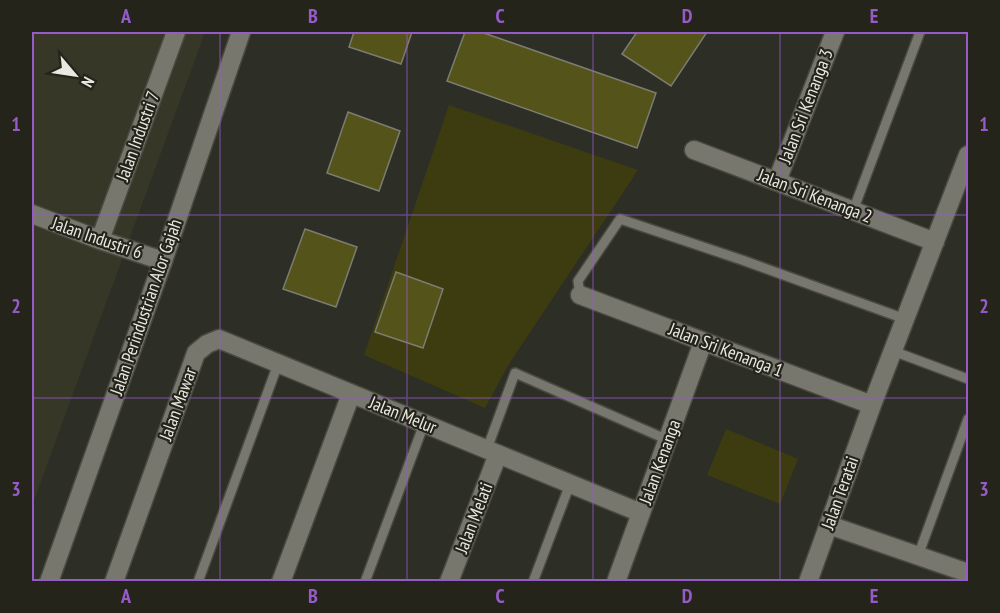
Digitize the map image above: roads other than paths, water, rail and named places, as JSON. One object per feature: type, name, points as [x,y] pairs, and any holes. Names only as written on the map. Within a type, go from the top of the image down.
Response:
[{"type":"street","name":"Jalan Industri 7","points":[[100,240],[176,32]]},
{"type":"street","name":"Jalan Perindustrian Alor Gajah","points":[[49,582],[163,261],[241,32]]},
{"type":"street","name":"Jalan Sri Kenanga 3","points":[[777,182],[835,32]]},
{"type":"street","name":"Jalan Sri Kenanga 2","points":[[694,150],[935,242]]},
{"type":"street","name":"Jalan Teratai","points":[[808,582],[872,405],[969,155]]},
{"type":"street","name":"Jalan Industri 6","points":[[32,214],[163,261]]},
{"type":"street","name":"Jalan Sri Kenanga 1","points":[[580,295],[872,405]]},
{"type":"street","name":"Jalan Mawar","points":[[114,582],[196,353],[207,344],[219,339],[351,394]]},
{"type":"street","name":"Jalan Kenanga","points":[[616,582],[703,342]]},
{"type":"street","name":"Jalan Melur","points":[[281,582],[351,394],[641,513]]},
{"type":"street","name":"Jalan Melati","points":[[449,582],[493,452]]},
{"type":"street","points":[[829,525],[969,573]]},
{"type":"lane","points":[[853,211],[920,32]]},
{"type":"lane","points":[[580,295],[578,281],[620,219],[905,319]]},
{"type":"lane","points":[[893,351],[969,379]]},
{"type":"lane","points":[[198,582],[278,364]]},
{"type":"lane","points":[[493,452],[515,373],[668,440]]},
{"type":"lane","points":[[918,556],[969,419]]},
{"type":"lane","points":[[365,582],[424,423]]},
{"type":"lane","points":[[533,582],[570,484]]}]
